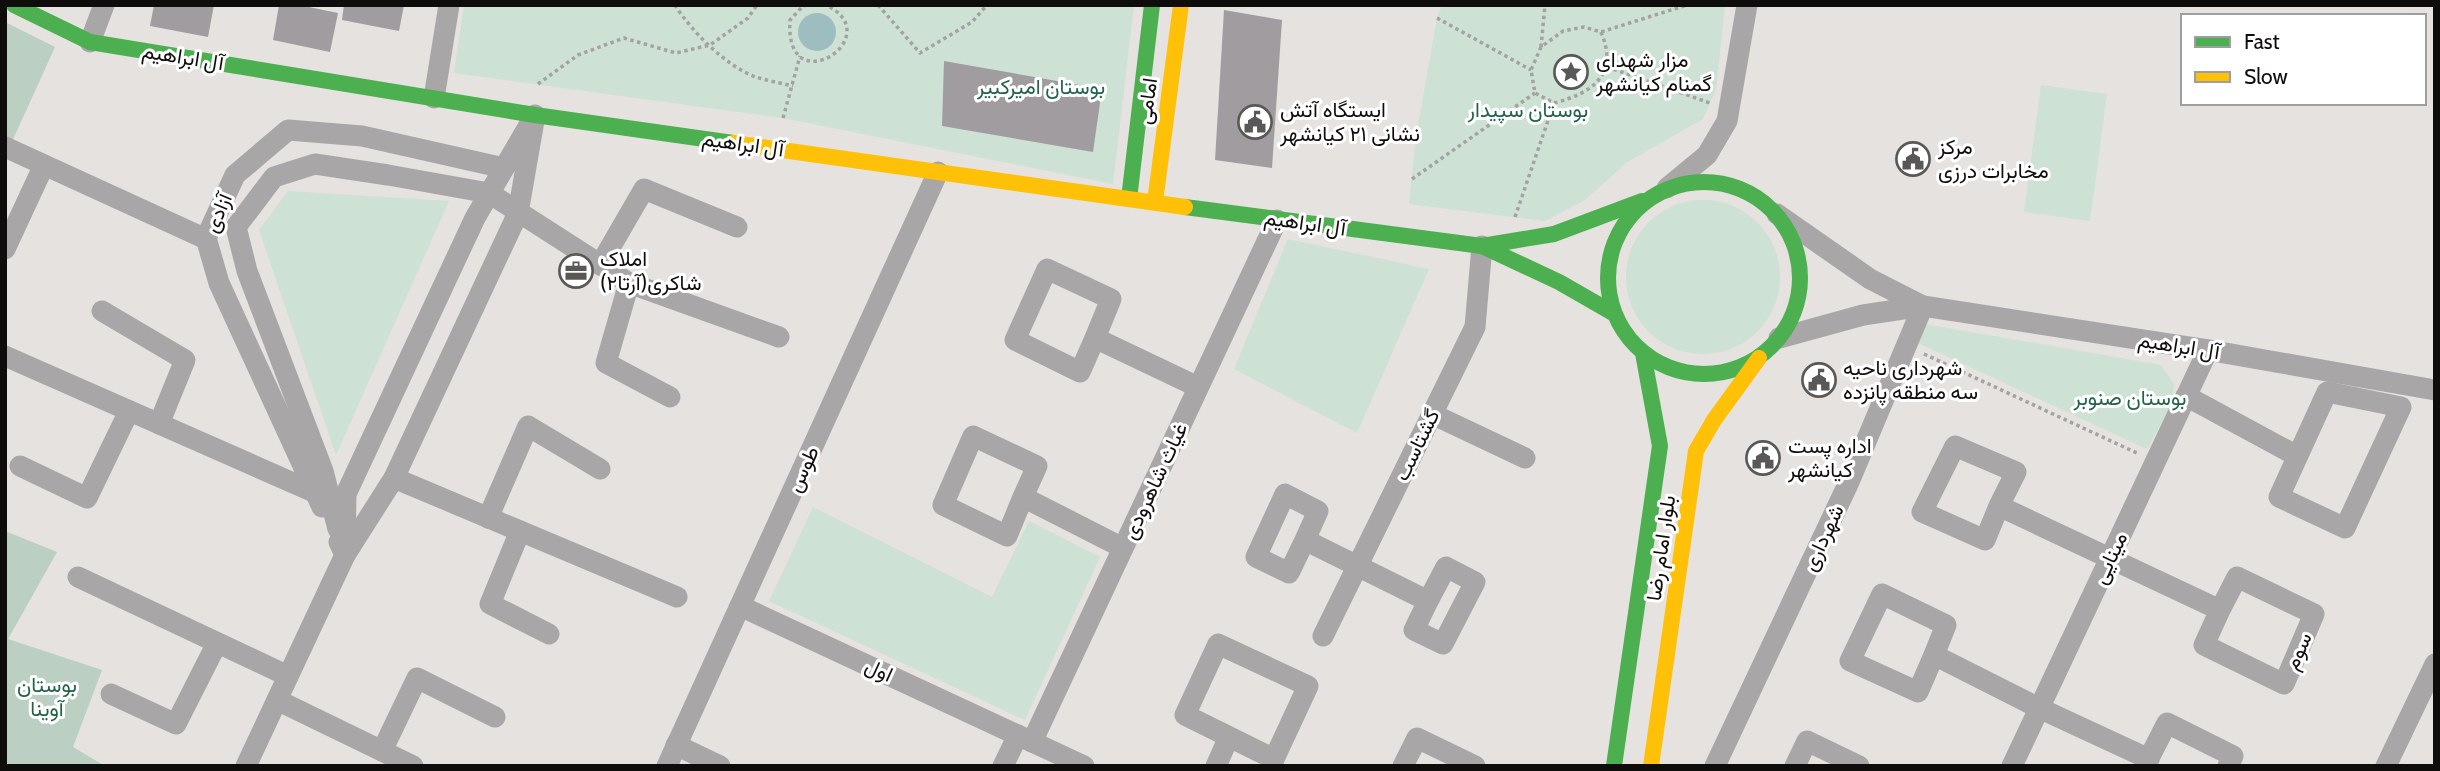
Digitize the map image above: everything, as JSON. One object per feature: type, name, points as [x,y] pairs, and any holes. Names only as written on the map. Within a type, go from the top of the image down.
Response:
[{"type":"main road","name":"آل ابراهیم","points":[[14,5],[90,42],[535,115],[1277,220],[1482,246]]},
{"type":"main road","name":"امامی","points":[[1129,199],[1152,5]]},
{"type":"main road","name":"امامی","points":[[1155,202],[1181,5]]},
{"type":"main road","points":[[1482,246],[1554,234],[1645,200],[1667,188],[1690,182],[1714,181],[1738,187],[1759,198],[1777,214],[1791,237],[1799,262],[1800,289],[1793,315],[1779,338],[1761,356],[1739,368],[1714,374],[1689,373],[1665,366],[1643,353],[1626,335],[1613,313],[1607,288],[1608,263],[1615,239],[1628,218],[1645,200]]},
{"type":"main road","points":[[1482,246],[1559,282],[1613,313]]},
{"type":"main road","name":"بلوار امام رضا","points":[[1614,766],[1660,446],[1643,353]]},
{"type":"main road","name":"بلوار امام رضا","points":[[1651,766],[1696,451],[1714,420],[1761,356]]},
{"type":"street","points":[[90,42],[104,5]]},
{"type":"street","points":[[434,98],[449,5]]},
{"type":"street","points":[[1667,188],[1707,155],[1727,121],[1747,5]]},
{"type":"street","points":[[345,555],[346,494],[475,218],[535,115]]},
{"type":"street","points":[[246,766],[345,555],[394,478],[517,212],[535,115]]},
{"type":"street","name":"آزادی","points":[[345,555],[219,283],[206,239],[234,175],[288,130],[362,136],[504,168]]},
{"type":"street","points":[[5,147],[206,239]]},
{"type":"street","points":[[345,555],[323,471],[247,271],[236,227],[274,177],[314,164],[489,193],[629,283],[779,337]]},
{"type":"street","points":[[5,250],[44,165]]},
{"type":"street","name":"طوس","points":[[667,766],[938,172]]},
{"type":"street","points":[[600,265],[644,189],[737,227]]},
{"type":"street","points":[[1777,214],[1870,279],[1923,306]]},
{"type":"street","name":"غیاث شاهرودی","points":[[1003,766],[1025,738],[1123,548],[1277,220]]},
{"type":"street","name":"گشتاسب","points":[[1323,636],[1475,327],[1482,246]]},
{"type":"street","points":[[1047,269],[1111,299],[1095,338],[1080,372],[1015,340],[1047,269]]},
{"type":"street","points":[[629,283],[606,363],[670,397]]},
{"type":"street","points":[[1779,338],[1863,316],[1923,306]]},
{"type":"street","name":"شهرداری","points":[[1716,766],[1849,482],[1923,306]]},
{"type":"street","name":"آل ابراهیم","points":[[1923,306],[2208,350],[2435,390]]},
{"type":"street","points":[[102,311],[186,360],[159,424]]},
{"type":"street","points":[[1095,338],[1198,387]]},
{"type":"street","name":"مینایی","points":[[2012,766],[2208,350]]},
{"type":"street","points":[[5,356],[316,493]]},
{"type":"street","points":[[2327,392],[2401,407],[2345,528],[2279,497],[2297,456],[2327,392]]},
{"type":"street","points":[[2186,396],[2297,456]]},
{"type":"street","points":[[20,466],[87,498],[129,411]]},
{"type":"street","points":[[1432,414],[1525,458]]},
{"type":"street","points":[[488,518],[528,426],[600,469]]},
{"type":"street","points":[[973,436],[1037,466],[1023,497],[1007,536],[943,505],[973,436]]},
{"type":"street","points":[[1955,446],[2016,472],[1999,506],[1985,540],[1922,512],[1955,446]]},
{"type":"street","points":[[394,478],[677,597]]},
{"type":"street","points":[[1023,497],[1123,548]]},
{"type":"street","points":[[1999,506],[2220,610]]},
{"type":"street","points":[[520,531],[490,604],[549,634]]},
{"type":"street","points":[[1305,540],[1429,601]]},
{"type":"street","points":[[78,577],[288,676]]},
{"type":"street","name":"سوم","points":[[2237,577],[2314,614],[2284,684],[2204,645],[2220,610],[2237,577]]},
{"type":"street","points":[[1882,594],[1946,625],[1934,654],[1918,692],[1850,661],[1882,594]]},
{"type":"street","name":"اول","points":[[740,606],[1084,766]]},
{"type":"street","points":[[111,694],[176,724],[218,643]]},
{"type":"street","points":[[1218,644],[1308,687],[1274,760],[1228,738],[1185,715],[1218,644]]},
{"type":"street","points":[[1934,654],[2147,762],[2166,723],[2233,756],[2228,766]]},
{"type":"street","points":[[2386,766],[2435,664]]},
{"type":"street","points":[[277,701],[397,760],[417,678],[495,717]]},
{"type":"street","points":[[1216,766],[1228,738]]},
{"type":"street","points":[[1403,766],[1417,738],[1475,766]]},
{"type":"street","points":[[1795,766],[1807,741],[1859,766]]},
{"type":"street","points":[[677,745],[720,766]]},
{"type":"path","points":[[676,5],[683,18],[724,60],[754,77],[793,86]]},
{"type":"path","points":[[538,84],[578,55],[624,38],[676,52],[709,45],[748,18],[757,5]]},
{"type":"path","points":[[807,5],[790,20],[788,40],[800,57],[817,62],[834,57],[845,43],[846,25],[837,10],[826,5]]},
{"type":"path","points":[[878,5],[920,53],[971,22],[987,5]]},
{"type":"path","points":[[1535,93],[1531,70],[1541,47],[1545,5]]},
{"type":"path","points":[[1541,47],[1563,31],[1584,27],[1601,32],[1687,5]]},
{"type":"path","points":[[1437,18],[1531,70]]},
{"type":"path","points":[[1535,93],[1554,103],[1577,97],[1597,82],[1608,67],[1608,48],[1601,32]]},
{"type":"path","points":[[783,118],[800,57]]},
{"type":"path","points":[[1608,67],[1710,103]]},
{"type":"path","points":[[1412,179],[1535,93]]},
{"type":"path","points":[[1515,218],[1554,103]]},
{"type":"path","points":[[1906,346],[2155,462]]},
{"type":"green space","name":"بوستان امیرکبیر","points":[[464,5],[1134,5],[1113,184],[783,118],[454,73]]},
{"type":"green space","name":"بوستان سپیدار","points":[[1442,5],[1725,5],[1716,89],[1703,119],[1626,163],[1585,200],[1545,221],[1409,204],[1416,137],[1437,18]]},
{"type":"green space","points":[[5,22],[55,47],[5,157]]},
{"type":"green space","points":[[2041,85],[2107,94],[2090,221],[2024,212]]},
{"type":"green space","points":[[288,191],[449,201],[336,455],[259,230]]},
{"type":"green space","points":[[1703,200],[1733,205],[1758,222],[1775,247],[1780,277],[1775,307],[1758,332],[1733,349],[1703,354],[1673,349],[1648,332],[1631,307],[1626,277],[1631,247],[1648,222],[1673,205]]},
{"type":"green space","points":[[1288,239],[1429,269],[1357,433],[1234,369]]},
{"type":"green space","name":"بوستان صنوبر","points":[[1925,324],[2161,365],[2174,384],[2172,404],[2147,449],[1918,343]]},
{"type":"green space","points":[[813,507],[992,597],[1029,521],[1100,557],[1025,720],[769,601]]},
{"type":"green space","name":"بوستان آوینا","points":[[5,531],[57,552],[8,639],[102,670],[73,747],[105,766],[5,766]]},
{"type":"water","points":[[817,13],[831,18],[836,32],[831,46],[817,51],[803,46],[798,32],[803,18]]},
{"type":"building","points":[[154,5],[214,5],[208,37],[150,26]]},
{"type":"building","points":[[279,5],[299,5],[338,13],[330,52],[273,40]]},
{"type":"building","points":[[344,5],[404,5],[399,31],[342,20]]},
{"type":"building","points":[[1224,10],[1282,20],[1272,168],[1215,160]]},
{"type":"building","points":[[944,61],[1102,89],[1093,152],[942,126]]},
{"type":"traffic: fast","points":[[14,5],[90,42],[535,115],[733,143]]},
{"type":"traffic: fast","points":[[1129,199],[1152,5]]},
{"type":"traffic: fast","points":[[1704,182],[1741,189],[1772,210],[1793,241],[1800,278],[1793,315],[1772,346],[1741,367],[1704,374],[1667,367],[1636,346],[1615,315],[1608,278],[1615,241],[1636,210],[1667,189],[1704,182]]},
{"type":"traffic: fast","points":[[1613,313],[1559,282],[1482,246],[1554,234],[1642,201]]},
{"type":"traffic: fast","points":[[1185,207],[1482,246]]},
{"type":"traffic: fast","points":[[1614,766],[1660,446],[1643,353]]},
{"type":"traffic: slow","points":[[1155,202],[1181,5]]},
{"type":"traffic: slow","points":[[733,143],[1185,207]]},
{"type":"traffic: slow","points":[[1651,766],[1696,451],[1714,420],[1759,358]]},
{"type":"place","name":"مزار شهدای گمنام کیانشهر","points":[[1571,72]]},
{"type":"place","name":"ایستگاه آتش نشانی ۲۱ کیانشهر","points":[[1255,122]]},
{"type":"place","name":"مرکز مخابرات درزی","points":[[1913,159]]},
{"type":"place","name":"املاک شاکری(آرتا۲)","points":[[576,271]]},
{"type":"place","name":"شهرداری ناحیه سه منطقه پانزده","points":[[1819,380]]},
{"type":"place","name":"اداره پست کیانشهر","points":[[1763,458]]}]
